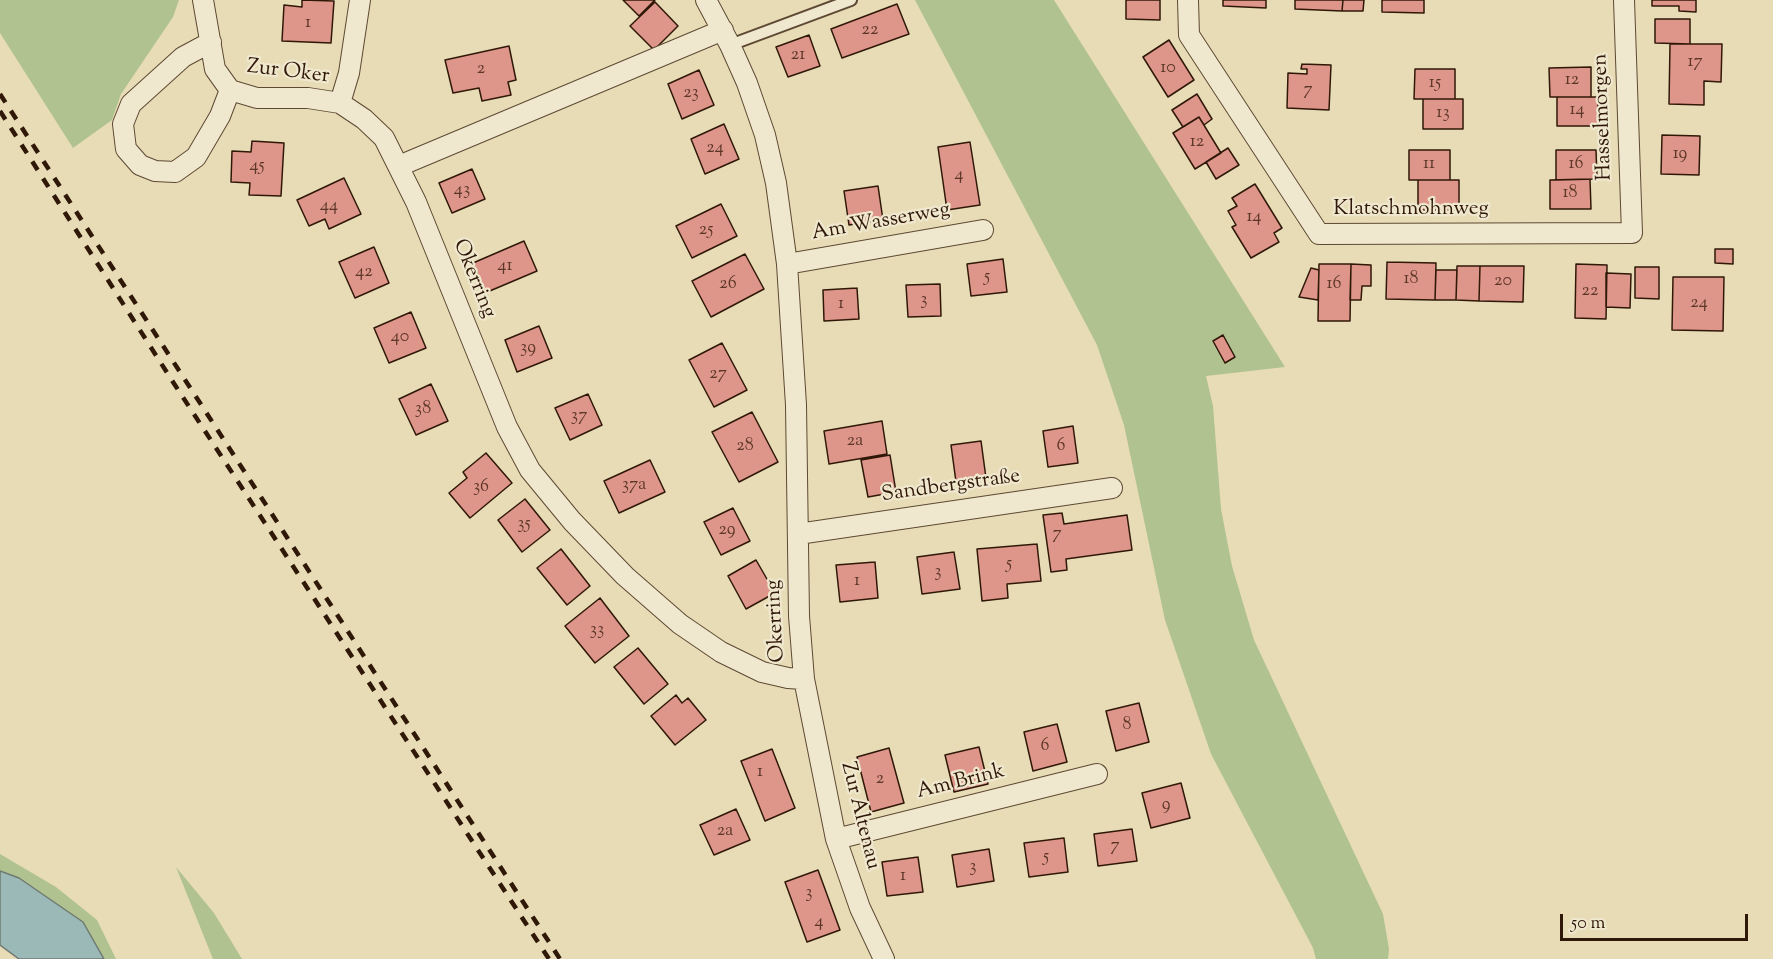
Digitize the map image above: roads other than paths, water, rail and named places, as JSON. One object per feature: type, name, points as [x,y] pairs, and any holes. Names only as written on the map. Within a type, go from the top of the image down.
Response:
[{"type":"street","name":"Zur Oker","points":[[203,0],[215,69],[230,90],[256,98],[308,98],[340,104]]},
{"type":"street","points":[[340,104],[349,73],[360,0]]},
{"type":"street","name":"Okerring","points":[[340,104],[364,119],[384,138],[399,166],[447,277],[507,427],[530,470],[572,521],[618,568],[680,624],[721,652],[762,672],[804,679],[799,616],[796,405],[787,264],[776,183],[765,135],[747,83],[705,0]]},
{"type":"street","name":"Klatschmohnweg","points":[[1188,0],[1189,35],[1319,234],[1632,233]]},
{"type":"street","name":"Hasselmorgen","points":[[1624,0],[1632,233]]},
{"type":"street","points":[[399,166],[726,38]]},
{"type":"street","name":"Zur Oker","points":[[211,42],[183,57],[131,104],[123,124],[126,148],[140,165],[155,171],[175,172],[196,157],[220,116],[230,90]]},
{"type":"street","name":"Am Wasserweg","points":[[787,264],[983,230]]},
{"type":"street","name":"Sandbergstraße","points":[[798,534],[1112,488]]},
{"type":"street","name":"Zur Altenau","points":[[804,679],[836,839],[860,908],[884,959]]},
{"type":"street","name":"Am Brink","points":[[836,839],[1097,774]]},
{"type":"lane","points":[[726,38],[851,0]]},
{"type":"water","points":[[0,871],[19,878],[83,922],[104,959],[19,959],[0,945]]},
{"type":"railway","points":[[0,94],[560,959]]},
{"type":"railway","points":[[0,111],[173,382],[549,959]]}]
